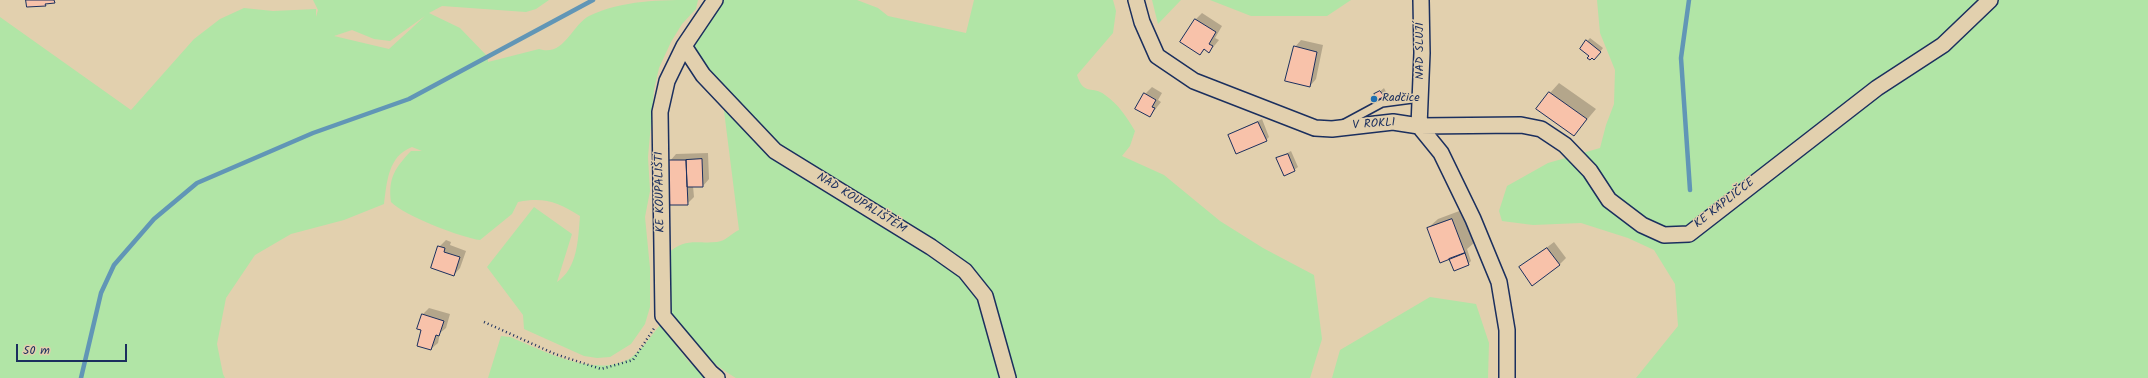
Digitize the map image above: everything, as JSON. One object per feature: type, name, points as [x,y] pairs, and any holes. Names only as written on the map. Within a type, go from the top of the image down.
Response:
[{"type":"street","name":"KE KOUPALIŠTI","points":[[663,316],[660,112],[667,81],[684,46],[714,0]]},
{"type":"street","name":"V ROKLI","points":[[1136,0],[1142,22],[1157,56],[1194,81],[1315,128],[1332,129],[1393,122],[1419,126]]},
{"type":"street","name":"NAD SLUJÍ","points":[[1419,126],[1421,0]]},
{"type":"street","name":"KE KAPLIČCE","points":[[1419,126],[1521,125],[1541,129],[1565,145],[1590,171],[1609,200],[1642,225],[1664,235],[1688,234],[1877,88],[1943,45],[1990,0]]},
{"type":"street","name":"NAD KOUPALIŠTĚM","points":[[684,46],[703,75],[775,151],[931,247],[965,272],[984,296],[1008,378]]},
{"type":"street","points":[[1419,126],[1441,153],[1473,218],[1499,282],[1507,330],[1507,378]]},
{"type":"street","points":[[663,316],[711,374],[717,378]]},
{"type":"lane","points":[[1332,129],[1382,103],[1420,98]]},
{"type":"path","points":[[484,322],[555,354],[601,369],[632,360],[663,316]]},
{"type":"green space","points":[[313,0],[549,0],[536,9],[526,12],[442,6],[429,13],[460,28],[488,57],[488,62],[539,49],[555,49],[561,45],[577,26],[589,16],[615,7],[642,2],[698,0],[696,9],[682,24],[671,42],[659,68],[654,90],[648,157],[650,191],[645,217],[650,268],[650,307],[645,324],[631,344],[610,357],[597,358],[584,356],[524,329],[523,315],[487,267],[534,207],[572,234],[557,282],[564,276],[573,261],[576,252],[580,216],[557,204],[536,200],[518,202],[512,214],[480,240],[460,235],[433,225],[407,213],[391,202],[390,194],[392,180],[397,168],[411,151],[422,151],[412,147],[404,151],[393,163],[386,187],[384,204],[344,220],[291,234],[255,255],[226,298],[217,344],[225,378],[0,378],[0,17],[131,110],[194,39],[220,19],[244,8],[273,11],[316,9],[316,17],[318,10]],"holes":[[[425,16],[389,49],[334,36],[352,30],[374,39],[390,41]]]},
{"type":"green space","points":[[716,0],[857,0],[878,8],[888,16],[966,33],[974,0],[1113,0],[1116,11],[1113,33],[1077,75],[1080,82],[1089,90],[1101,92],[1110,99],[1122,111],[1135,131],[1130,146],[1122,156],[1164,175],[1220,221],[1263,248],[1314,275],[1322,339],[1310,378],[736,378],[725,371],[704,355],[685,335],[671,313],[667,301],[666,290],[667,254],[685,243],[717,242],[726,239],[739,230],[720,79],[701,62],[695,50],[694,44],[694,38],[701,24]]},
{"type":"green space","points":[[1152,0],[1181,0],[1158,24]]},
{"type":"green space","points":[[1210,0],[1351,0],[1327,16],[1251,16]]},
{"type":"green space","points":[[1597,0],[2148,0],[2148,378],[1636,378],[1678,326],[1675,284],[1654,250],[1628,238],[1581,223],[1533,225],[1502,221],[1499,211],[1507,186],[1548,163],[1600,148],[1606,125],[1614,104],[1615,70],[1600,33]]},
{"type":"green space","points":[[1430,297],[1476,304],[1489,343],[1488,378],[1332,378],[1340,350]]},
{"type":"green space","points":[[660,325],[689,362],[709,378],[488,378],[501,336],[510,337],[569,360],[600,366],[615,364],[629,359],[642,348]]},
{"type":"building","points":[[26,0],[54,0],[55,3],[45,4],[46,6],[27,7]]},
{"type":"building","points":[[1195,19],[1216,32],[1209,44],[1213,46],[1209,53],[1204,49],[1200,55],[1180,42]]},
{"type":"building","points":[[1586,40],[1601,52],[1594,60],[1592,58],[1590,60],[1587,58],[1589,56],[1580,49]]},
{"type":"building","points":[[1294,46],[1317,52],[1310,87],[1285,81]]},
{"type":"building","points":[[1380,91],[1384,96],[1378,100],[1374,94]]},
{"type":"building","points":[[1549,92],[1587,119],[1574,136],[1536,109]]},
{"type":"building","points":[[1144,93],[1156,100],[1152,107],[1155,108],[1150,117],[1135,109]]},
{"type":"building","points":[[1258,122],[1267,141],[1236,154],[1228,135]]},
{"type":"building","points":[[1288,154],[1295,171],[1284,176],[1276,158]]},
{"type":"building","points":[[702,159],[703,187],[687,187],[686,160]]},
{"type":"building","points":[[669,160],[686,160],[688,205],[670,205]]},
{"type":"building","points":[[1452,219],[1465,253],[1440,263],[1427,228]]},
{"type":"building","points":[[438,246],[445,248],[444,252],[460,257],[454,276],[431,268]]},
{"type":"building","points":[[1547,248],[1560,265],[1532,286],[1519,267]]},
{"type":"building","points":[[1465,253],[1469,265],[1454,271],[1449,259]]},
{"type":"building","points":[[422,314],[444,321],[439,336],[436,335],[431,350],[417,346],[421,330],[417,329]]},
{"type":"waterway","points":[[81,378],[101,293],[114,265],[154,219],[197,183],[313,133],[409,99],[593,0]]},
{"type":"waterway","points":[[1689,0],[1681,58],[1690,190]]},
{"type":"place","name":"Radčice","points":[[1374,99]]}]
